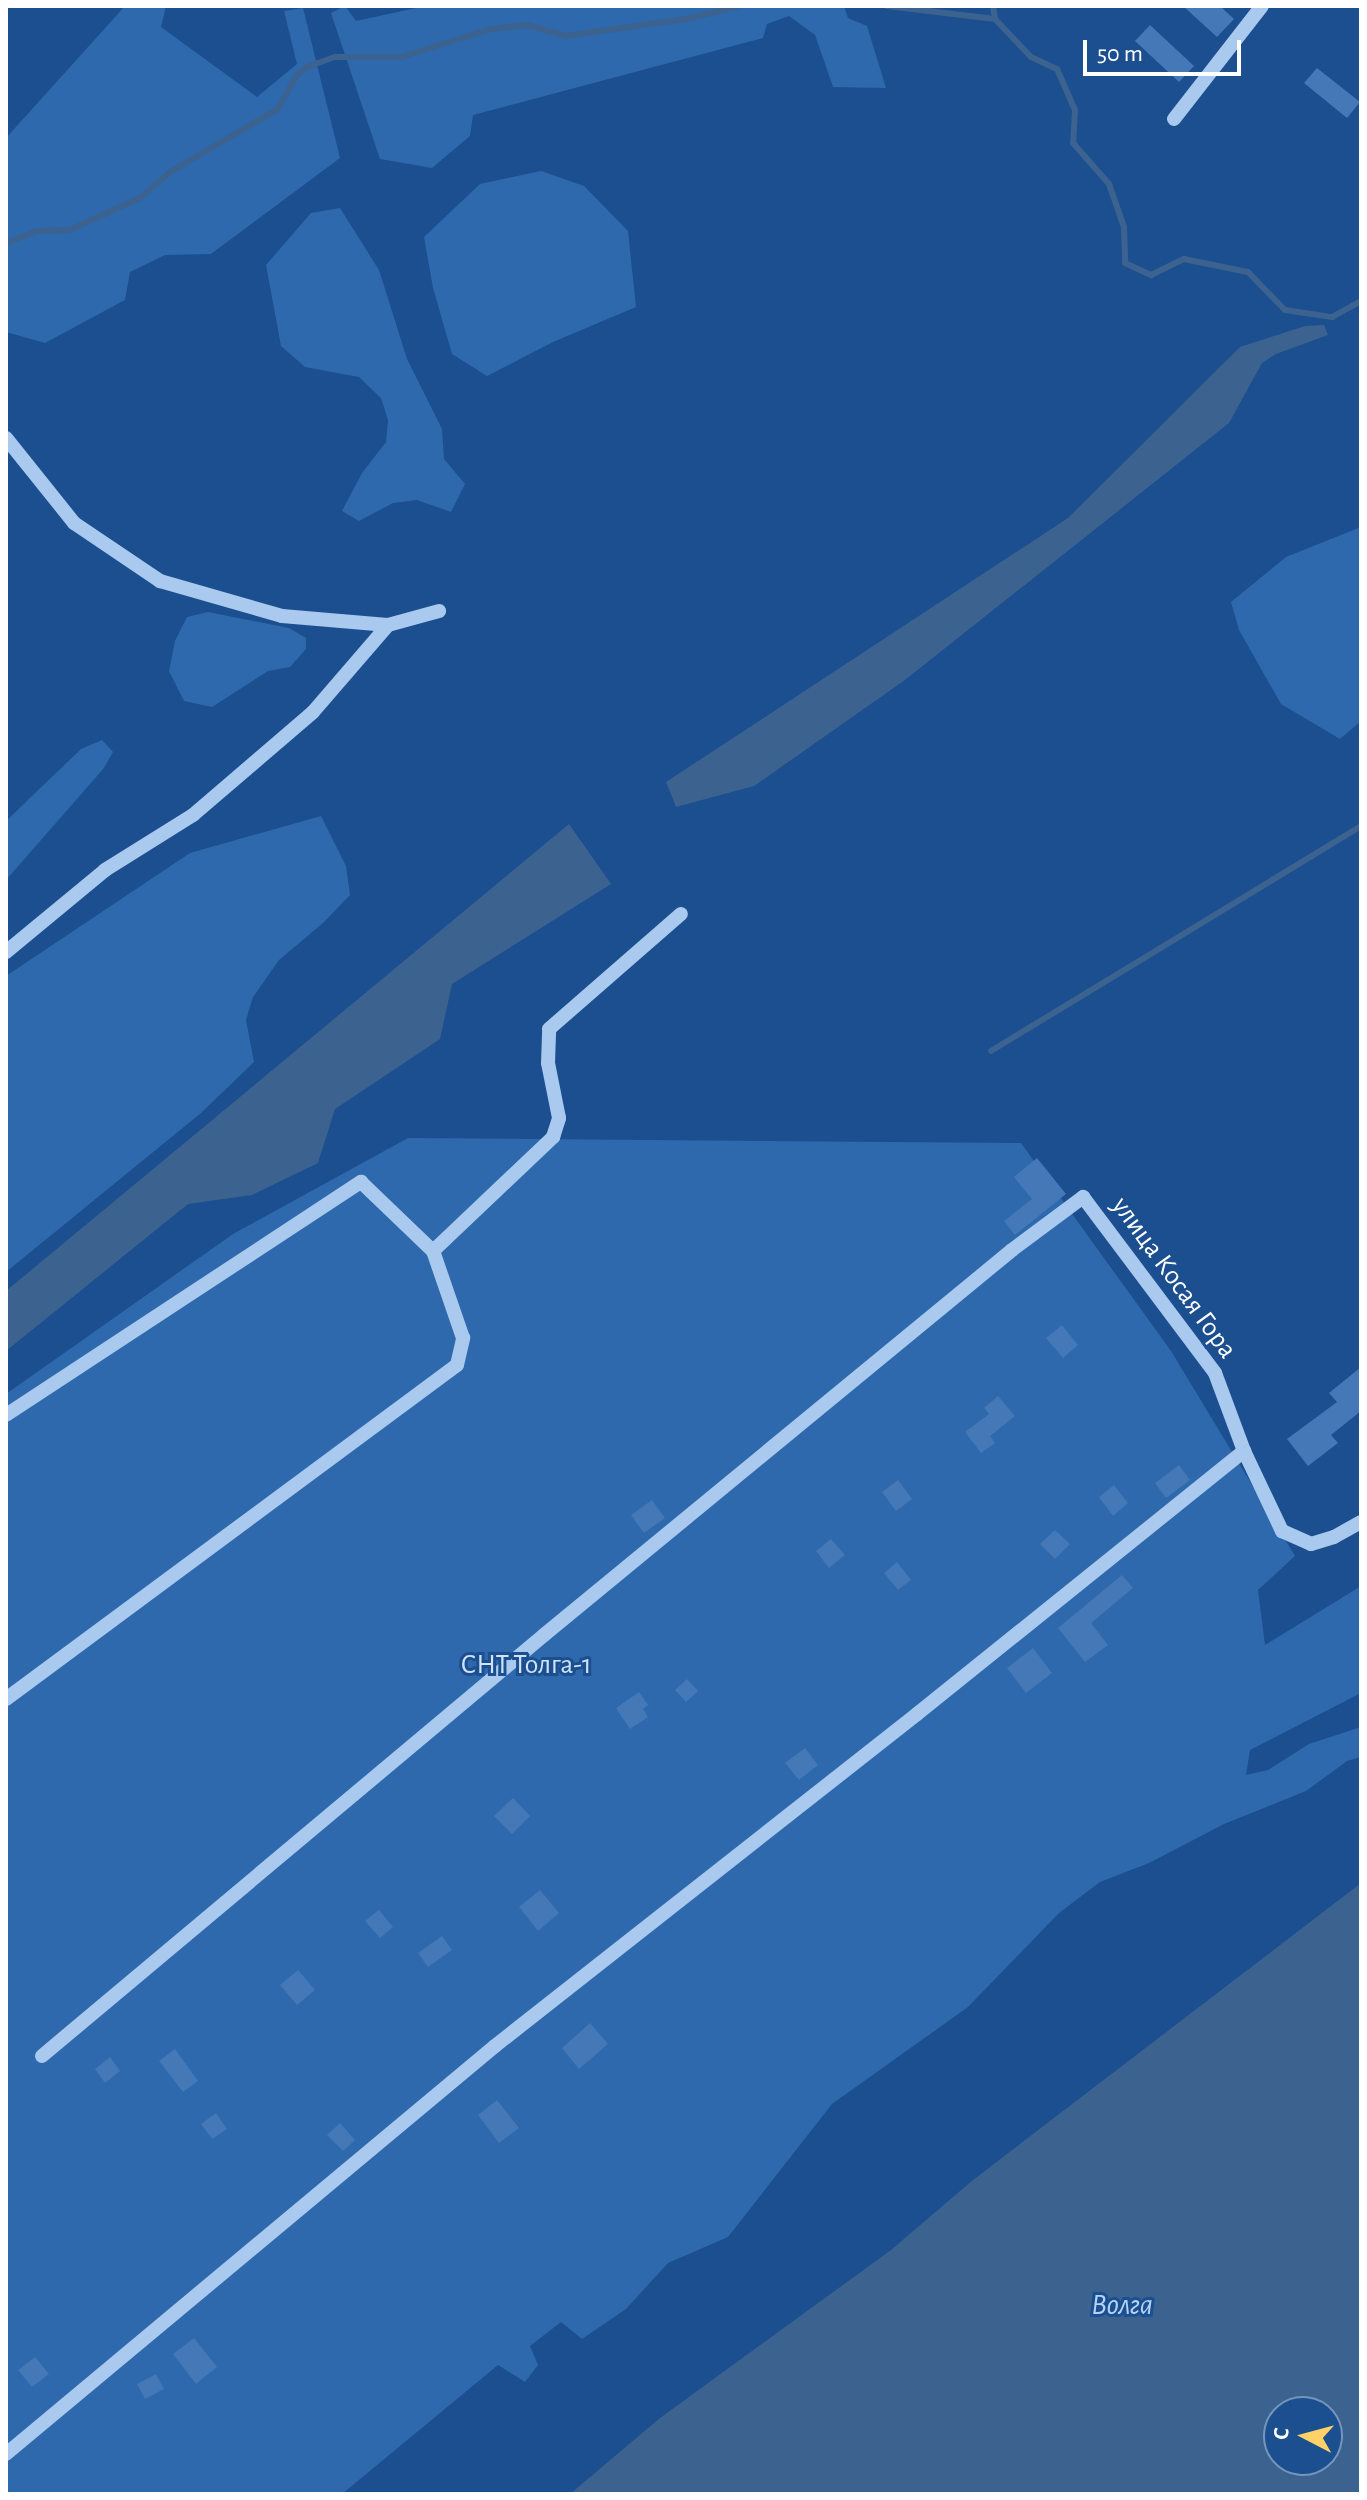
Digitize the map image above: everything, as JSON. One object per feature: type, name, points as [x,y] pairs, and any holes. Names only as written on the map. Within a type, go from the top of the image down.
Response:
[{"type":"street","points":[[1174,119],[1262,6]]},
{"type":"street","points":[[6,438],[74,523],[160,581],[282,616],[388,625],[439,611]]},
{"type":"street","points":[[6,952],[105,870],[193,815],[253,764],[313,712],[388,625]]},
{"type":"street","points":[[433,1251],[553,1137],[559,1118],[548,1063],[549,1029],[681,914]]},
{"type":"street","points":[[6,1415],[361,1182],[433,1251],[463,1338],[457,1365],[6,1699]]},
{"type":"street","name":"улица Косая Гора","points":[[42,2056],[557,1625],[1000,1260],[1083,1197],[1215,1373],[1244,1451],[1282,1531],[1311,1544],[1334,1537],[1361,1522]]},
{"type":"street","points":[[6,2454],[495,2046],[917,1714],[1244,1451]]},
{"type":"green space","points":[[125,6],[166,6],[161,27],[257,97],[297,64],[284,11],[303,8],[340,158],[211,254],[165,255],[130,272],[125,300],[45,343],[6,332],[6,138]]},
{"type":"green space","points":[[345,6],[356,21],[425,6],[844,6],[848,18],[867,26],[886,88],[833,87],[815,35],[789,16],[767,24],[763,38],[473,115],[470,136],[432,168],[380,159],[331,13]]},
{"type":"green space","points":[[541,171],[584,186],[628,231],[636,307],[553,342],[487,376],[452,354],[433,288],[424,237],[480,184]]},
{"type":"green space","points":[[340,208],[379,270],[407,359],[442,429],[444,459],[465,484],[451,512],[417,500],[393,503],[359,521],[342,511],[362,473],[386,442],[388,420],[381,398],[359,377],[305,367],[281,346],[266,265],[311,213]]},
{"type":"green space","points":[[1361,527],[1361,721],[1340,739],[1281,704],[1239,630],[1231,602],[1286,557]]},
{"type":"green space","points":[[208,612],[289,628],[306,638],[306,649],[290,667],[268,671],[212,707],[184,701],[169,671],[175,641],[187,617]]},
{"type":"green space","points":[[102,740],[113,752],[104,768],[6,880],[6,821],[81,749]]},
{"type":"green space","points":[[321,816],[346,866],[350,895],[323,923],[279,960],[253,997],[246,1020],[254,1062],[201,1113],[6,1272],[6,976],[190,853]]},
{"type":"green space","name":"СНТ Толга-1","points":[[408,1138],[1021,1143],[1171,1351],[1295,1556],[1258,1590],[1265,1645],[1361,1586],[1361,1693],[1250,1750],[1246,1775],[1268,1770],[1309,1744],[1361,1727],[1361,1757],[1347,1761],[1306,1791],[1224,1824],[1149,1863],[1100,1882],[1059,1913],[968,2007],[832,2104],[728,2237],[668,2263],[626,2309],[582,2339],[561,2322],[530,2346],[538,2365],[525,2382],[498,2365],[342,2494],[6,2494],[6,1394],[233,1234]]},
{"type":"water","points":[[1324,325],[1328,335],[1276,354],[1262,363],[1229,423],[905,680],[754,786],[676,807],[666,782],[1068,518],[1240,347],[1305,326]]},
{"type":"water","points":[[569,824],[611,884],[452,984],[440,1039],[335,1109],[318,1163],[252,1195],[188,1204],[6,1351],[6,1291]]},
{"type":"water","name":"Волга","points":[[1361,1883],[1361,2494],[570,2494],[660,2418],[891,2250],[973,2180]]},
{"type":"building","points":[[1183,6],[1220,6],[1234,19],[1217,37]]},
{"type":"building","points":[[1150,25],[1194,66],[1179,82],[1135,41]]},
{"type":"building","points":[[1317,68],[1360,102],[1347,118],[1304,83]]},
{"type":"building","points":[[1037,1158],[1066,1194],[1015,1235],[1004,1221],[1032,1199],[1014,1177]]},
{"type":"building","points":[[1062,1325],[1078,1345],[1063,1358],[1046,1338]]},
{"type":"building","points":[[1361,1367],[1361,1411],[1331,1435],[1338,1443],[1308,1466],[1287,1439],[1337,1402],[1329,1393]]},
{"type":"building","points":[[998,1396],[1015,1416],[990,1436],[995,1443],[981,1453],[965,1432],[989,1414],[984,1408]]},
{"type":"building","points":[[1179,1465],[1190,1480],[1166,1498],[1155,1483]]},
{"type":"building","points":[[898,1480],[912,1499],[896,1511],[882,1492]]},
{"type":"building","points":[[1114,1485],[1128,1503],[1113,1516],[1099,1497]]},
{"type":"building","points":[[652,1500],[665,1518],[644,1533],[631,1515]]},
{"type":"building","points":[[1055,1530],[1070,1544],[1055,1559],[1040,1544]]},
{"type":"building","points":[[831,1539],[845,1555],[829,1568],[816,1551]]},
{"type":"building","points":[[897,1562],[911,1580],[898,1590],[884,1573]]},
{"type":"building","points":[[1122,1575],[1133,1588],[1091,1623],[1108,1645],[1085,1662],[1058,1628]]},
{"type":"building","points":[[1033,1648],[1052,1673],[1026,1693],[1007,1668]]},
{"type":"building","points":[[687,1679],[698,1691],[686,1702],[675,1690]]},
{"type":"building","points":[[639,1692],[648,1705],[643,1709],[648,1717],[630,1729],[616,1708]]},
{"type":"building","points":[[805,1748],[818,1765],[799,1780],[785,1763]]},
{"type":"building","points":[[513,1798],[530,1816],[512,1834],[494,1816]]},
{"type":"building","points":[[540,1890],[559,1913],[538,1931],[519,1907]]},
{"type":"building","points":[[379,1910],[393,1927],[380,1938],[365,1921]]},
{"type":"building","points":[[442,1936],[452,1950],[428,1967],[418,1953]]},
{"type":"building","points":[[298,1970],[315,1990],[297,2005],[280,1985]]},
{"type":"building","points":[[590,2023],[608,2044],[579,2069],[562,2048]]},
{"type":"building","points":[[175,2049],[198,2081],[183,2092],[159,2061]]},
{"type":"building","points":[[110,2057],[120,2071],[105,2083],[95,2069]]},
{"type":"building","points":[[497,2100],[519,2128],[499,2143],[478,2115]]},
{"type":"building","points":[[216,2113],[227,2129],[212,2139],[201,2124]]},
{"type":"building","points":[[340,2123],[355,2140],[343,2151],[327,2135]]},
{"type":"building","points":[[194,2338],[217,2367],[196,2384],[173,2354]]},
{"type":"building","points":[[35,2357],[49,2374],[32,2387],[18,2370]]},
{"type":"building","points":[[156,2374],[164,2389],[145,2399],[137,2384]]},
{"type":"waterway","points":[[6,243],[37,231],[69,230],[140,198],[170,172],[278,109],[296,76],[307,67],[335,57],[401,57],[491,29],[527,25],[566,36],[686,19],[740,6]]},
{"type":"waterway","points":[[887,6],[995,19]]},
{"type":"waterway","points":[[993,6],[995,19],[1031,57],[1057,69],[1075,110],[1073,143],[1109,184],[1124,227],[1125,263],[1151,275],[1184,259],[1248,272],[1285,310],[1332,317],[1361,301]]},
{"type":"waterway","points":[[991,1051],[1361,826]]}]
